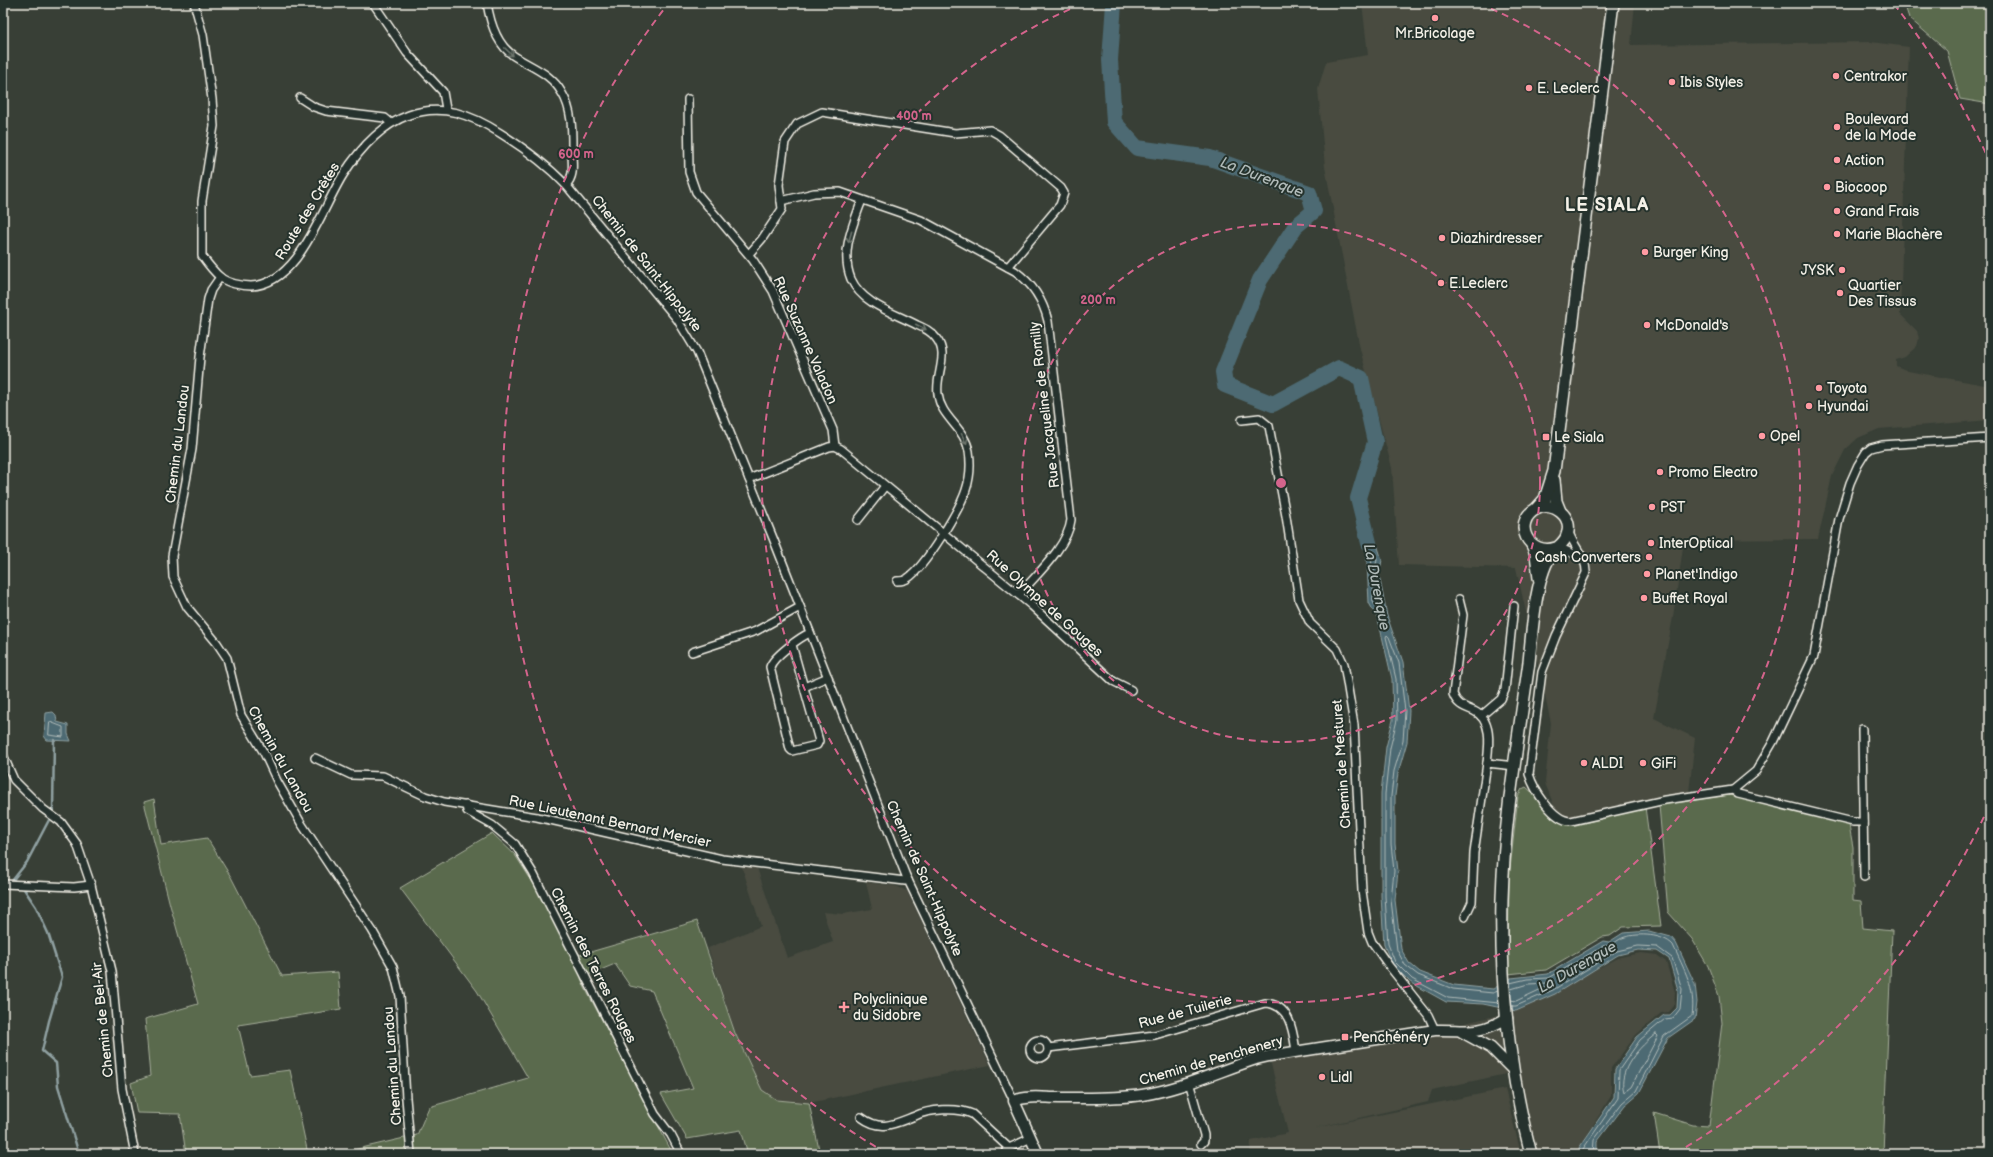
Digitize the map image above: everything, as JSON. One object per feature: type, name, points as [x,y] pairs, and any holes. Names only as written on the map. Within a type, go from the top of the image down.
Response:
[{"type":"main road","points":[[1540,583],[1536,554],[1526,535],[1525,523],[1531,512],[1537,508],[1546,496],[1554,471],[1613,3]]},
{"type":"main road","points":[[1531,1154],[1516,1096],[1512,1070],[1503,967],[1502,899],[1515,766],[1540,583],[1550,555],[1564,541],[1568,531],[1568,522],[1560,511],[1556,498],[1554,471]]},
{"type":"main road","points":[[1537,508],[1549,506],[1560,511]]},
{"type":"main road","points":[[1532,545],[1544,550],[1557,548]]},
{"type":"street","name":"Route des Crêtes","points":[[194,3],[203,35],[214,126],[202,201],[202,256],[220,277],[234,284],[249,286],[266,284],[283,274],[299,255],[351,164],[373,138],[391,123],[418,112],[446,109]]},
{"type":"street","points":[[373,3],[407,53],[443,92],[446,109]]},
{"type":"street","points":[[487,3],[493,27],[504,47],[515,57],[531,65],[550,78],[564,96],[568,108],[572,134],[572,173],[571,179],[566,185]]},
{"type":"street","points":[[300,98],[320,109],[384,118],[391,123]]},
{"type":"street","name":"Rue Suzanne Valadon","points":[[688,99],[689,172],[696,192],[749,254],[773,292],[833,430],[835,446]]},
{"type":"street","name":"Chemin de Saint-Hippolyte","points":[[446,109],[470,116],[492,128],[539,159],[566,185],[686,332],[697,352],[908,880],[1038,1154]]},
{"type":"street","points":[[749,254],[762,239],[782,209],[779,185],[785,142],[797,124],[822,112],[955,133],[990,130],[1010,144],[1061,188],[1064,193],[1060,205],[1008,267]]},
{"type":"street","name":"Rue Jacqueline de Romilly","points":[[781,201],[814,194],[840,192],[914,216],[1022,276],[1034,289],[1043,303],[1048,321],[1070,512],[1070,528],[1064,540],[1019,595]]},
{"type":"street","points":[[862,200],[847,248],[847,262],[851,279],[858,290],[870,301],[928,330],[937,338],[943,355],[937,389],[939,400],[943,411],[963,436],[969,450],[970,470],[966,491],[934,547],[911,576],[903,581],[897,581]]},
{"type":"street","name":"Chemin du Landou","points":[[220,277],[211,290],[208,300],[200,357],[192,450],[172,556],[173,577],[187,607],[226,658],[241,715],[264,753],[281,787],[302,823],[372,930],[393,966],[400,996],[411,1154]]},
{"type":"street","name":"Chemin de Mesturet","points":[[1242,420],[1259,418],[1269,426],[1301,604],[1310,623],[1337,649],[1344,664],[1354,725],[1363,902],[1368,932],[1372,942],[1389,966],[1428,1015],[1435,1030]]},
{"type":"street","points":[[1568,531],[1574,546],[1585,562],[1586,573],[1552,645],[1542,672],[1529,774],[1532,784],[1558,817],[1566,821],[1577,821],[1639,805],[1733,790],[1748,779],[1762,761],[1811,664],[1818,642],[1839,519],[1850,483],[1862,458],[1871,448],[1882,445],[1990,438]]},
{"type":"street","points":[[748,479],[835,446]]},
{"type":"street","name":"Rue Olympe de Gouges","points":[[835,446],[841,449],[1019,595],[1113,681],[1132,690]]},
{"type":"street","points":[[858,520],[885,486]]},
{"type":"street","points":[[1557,548],[1581,557]]},
{"type":"street","points":[[1459,599],[1463,615],[1453,694],[1460,705],[1481,716],[1486,724],[1488,735],[1487,763],[1474,852],[1472,902],[1465,917]]},
{"type":"street","points":[[1481,716],[1501,698],[1505,690],[1514,606]]},
{"type":"street","points":[[692,652],[756,631],[800,607]]},
{"type":"street","points":[[792,645],[819,741],[817,744],[792,751],[770,667],[773,660],[792,645],[810,633]]},
{"type":"street","points":[[803,684],[828,677]]},
{"type":"street","points":[[1862,730],[1864,877]]},
{"type":"street","name":"Chemin de Bel-Air","points":[[3,755],[14,780],[43,809],[61,822],[77,844],[91,885],[112,971],[122,1089],[135,1154]]},
{"type":"street","name":"Rue Lieutenant Bernard Mercier","points":[[315,758],[346,773],[383,776],[429,797],[537,817],[722,859],[905,881],[908,880]]},
{"type":"street","points":[[1487,763],[1515,766]]},
{"type":"street","points":[[1733,790],[1738,794],[1853,822],[1863,822]]},
{"type":"street","name":"Chemin des Terres Rouges","points":[[466,805],[467,811],[492,826],[516,844],[533,873],[655,1114],[671,1135],[681,1154]]},
{"type":"street","points":[[3,884],[74,887],[91,885]]},
{"type":"street","name":"Rue de Tuilerie","points":[[1048,1048],[1155,1035],[1265,1003],[1276,1004],[1288,1017],[1296,1051]]},
{"type":"street","name":"Chemin de Penchenery","points":[[1462,1032],[1488,1027],[1507,1014]]},
{"type":"street","name":"Chemin de Penchenery","points":[[1014,1102],[1030,1098],[1129,1096],[1155,1093],[1256,1059],[1296,1051],[1449,1029],[1462,1032],[1490,1048],[1512,1070]]},
{"type":"street","points":[[1189,1082],[1204,1135],[1204,1141],[1201,1144]]},
{"type":"street","points":[[861,1117],[869,1123],[879,1126],[903,1122],[917,1115],[949,1109],[965,1111],[972,1114],[1009,1148]]},
{"type":"street","points":[[1004,1154],[1009,1148],[1031,1138]]},
{"type":"shaded area","points":[[1362,3],[1635,3],[1631,45],[1871,42],[1909,47],[1900,314],[1917,331],[1919,339],[1917,346],[1905,357],[1896,360],[1896,366],[1908,371],[1990,386],[1990,420],[1879,429],[1858,438],[1845,450],[1832,476],[1818,539],[1684,540],[1673,617],[1654,718],[1695,738],[1689,793],[1604,809],[1571,817],[1562,816],[1556,811],[1545,783],[1551,723],[1516,568],[1399,565],[1392,468],[1360,349],[1325,167],[1318,89],[1326,62],[1368,55]]},
{"type":"shaded area","name":"Polyclinique du Sidobre","points":[[742,867],[757,868],[787,958],[833,942],[823,912],[843,914],[872,909],[866,882],[896,886],[907,891],[990,1065],[809,1103],[777,1100],[769,1096],[762,1090],[757,1082],[735,1033],[708,948],[761,926]]},
{"type":"shaded area","points":[[1641,953],[1657,955],[1666,962],[1675,992],[1674,1006],[1669,1012],[1661,1013],[1636,1035],[1611,1068],[1611,1096],[1579,1148],[1537,1152],[1515,1072],[1432,1090],[1428,1102],[1315,1128],[1505,1089],[1521,1154],[1250,1154],[1251,1141],[1288,1133],[1269,1056],[1435,1030],[1516,1011],[1620,957]]},
{"type":"green space","points":[[1904,3],[1990,3],[1990,104],[1960,99],[1947,51],[1909,18]]},
{"type":"green space","points":[[1526,787],[1535,795],[1552,818],[1563,824],[1576,825],[1645,807],[1661,926],[1623,927],[1610,936],[1602,937],[1546,970],[1508,974],[1509,878],[1518,796],[1522,789]]},
{"type":"green space","points":[[1729,795],[1849,825],[1853,847],[1853,900],[1861,901],[1863,928],[1892,931],[1883,1154],[1660,1154],[1654,1113],[1693,1125],[1709,1126],[1722,1023],[1719,996],[1708,966],[1692,939],[1668,912],[1659,805]]},
{"type":"green space","points":[[154,799],[161,845],[207,838],[231,877],[282,976],[338,972],[341,1009],[238,1025],[250,1075],[290,1070],[308,1154],[186,1154],[180,1114],[137,1113],[131,1083],[150,1076],[145,1019],[198,1004],[170,905],[144,802]]},
{"type":"green space","points":[[492,833],[515,855],[580,955],[697,921],[735,1033],[762,1090],[777,1100],[809,1103],[820,1154],[748,1154],[741,1130],[687,1139],[661,1094],[693,1088],[652,991],[630,986],[615,964],[581,978],[673,1154],[336,1154],[417,1135],[429,1107],[528,1078],[477,991],[400,888]]},
{"type":"water","points":[[1361,518],[1376,541],[1382,560],[1379,575],[1387,616],[1403,662],[1409,711],[1407,742],[1398,773],[1395,796],[1395,844],[1398,871],[1395,900],[1401,949],[1409,963],[1420,972],[1454,985],[1493,989],[1511,978],[1548,974],[1603,941],[1609,942],[1623,933],[1649,931],[1671,937],[1676,943],[1695,984],[1697,1002],[1695,1019],[1668,1038],[1639,1093],[1625,1105],[1597,1142],[1597,1154],[1580,1154],[1579,1148],[1614,1097],[1615,1069],[1637,1037],[1664,1015],[1670,1015],[1677,1008],[1678,990],[1669,959],[1657,951],[1638,950],[1618,955],[1555,994],[1516,1011],[1483,1004],[1446,1002],[1410,982],[1392,964],[1384,945],[1381,896],[1381,793],[1386,747],[1393,720],[1392,679],[1378,619],[1369,603],[1366,543]]},
{"type":"water","points":[[53,712],[56,715],[57,722],[68,725],[68,734],[71,741],[47,740],[44,736],[46,713]]},
{"type":"waterway","name":"La Durenque","points":[[1114,3],[1110,60],[1114,122],[1137,148],[1210,158],[1309,193],[1314,211],[1295,227],[1260,280],[1223,372],[1225,385],[1273,404],[1339,368],[1361,378],[1375,442],[1358,498],[1369,543]]},
{"type":"waterway","points":[[53,811],[54,740]]},
{"type":"waterway","points":[[12,881],[27,862],[50,818]]},
{"type":"waterway","points":[[24,889],[36,907],[48,933],[62,977],[42,1051],[56,1063],[58,1086],[79,1154]]},
{"type":"place","name":"Mr.Bricolage","points":[[1435,18]]},
{"type":"place","name":"Centrakor","points":[[1836,76]]},
{"type":"place","name":"Ibis Styles","points":[[1672,82]]},
{"type":"place","name":"E. Leclerc","points":[[1529,88]]},
{"type":"place","name":"Boulevard de la Mode","points":[[1837,127]]},
{"type":"place","name":"Action","points":[[1837,160]]},
{"type":"place","name":"Biocoop","points":[[1827,187]]},
{"type":"place","name":"Grand Frais","points":[[1837,211]]},
{"type":"place","name":"Marie Blachère","points":[[1837,234]]},
{"type":"place","name":"Diazhirdresser","points":[[1442,238]]},
{"type":"place","name":"Burger King","points":[[1645,252]]},
{"type":"place","name":"JYSK","points":[[1842,270]]},
{"type":"place","name":"E.Leclerc","points":[[1441,283]]},
{"type":"place","name":"Quartier Des Tissus","points":[[1840,293]]},
{"type":"place","name":"McDonald's","points":[[1647,325]]},
{"type":"place","name":"Toyota","points":[[1819,388]]},
{"type":"place","name":"Hyundai","points":[[1809,406]]},
{"type":"place","name":"Opel","points":[[1762,436]]},
{"type":"place","name":"Le Siala","points":[[1546,437]]},
{"type":"place","name":"Promo Electro","points":[[1660,472]]},
{"type":"place","name":"PST","points":[[1652,507]]},
{"type":"place","name":"InterOptical","points":[[1651,543]]},
{"type":"place","name":"Cash Converters","points":[[1649,557]]},
{"type":"place","name":"Planet'Indigo","points":[[1647,574]]},
{"type":"place","name":"Buffet Royal","points":[[1644,598]]},
{"type":"place","name":"ALDI","points":[[1584,763]]},
{"type":"place","name":"GiFi","points":[[1643,763]]},
{"type":"place","name":"Polyclinique du Sidobre","points":[[844,1007]]},
{"type":"place","name":"Penchénéry","points":[[1345,1037]]},
{"type":"place","name":"Lidl","points":[[1322,1077]]},
{"type":"district","name":"LE SIALA","points":[[1607,205]]}]
